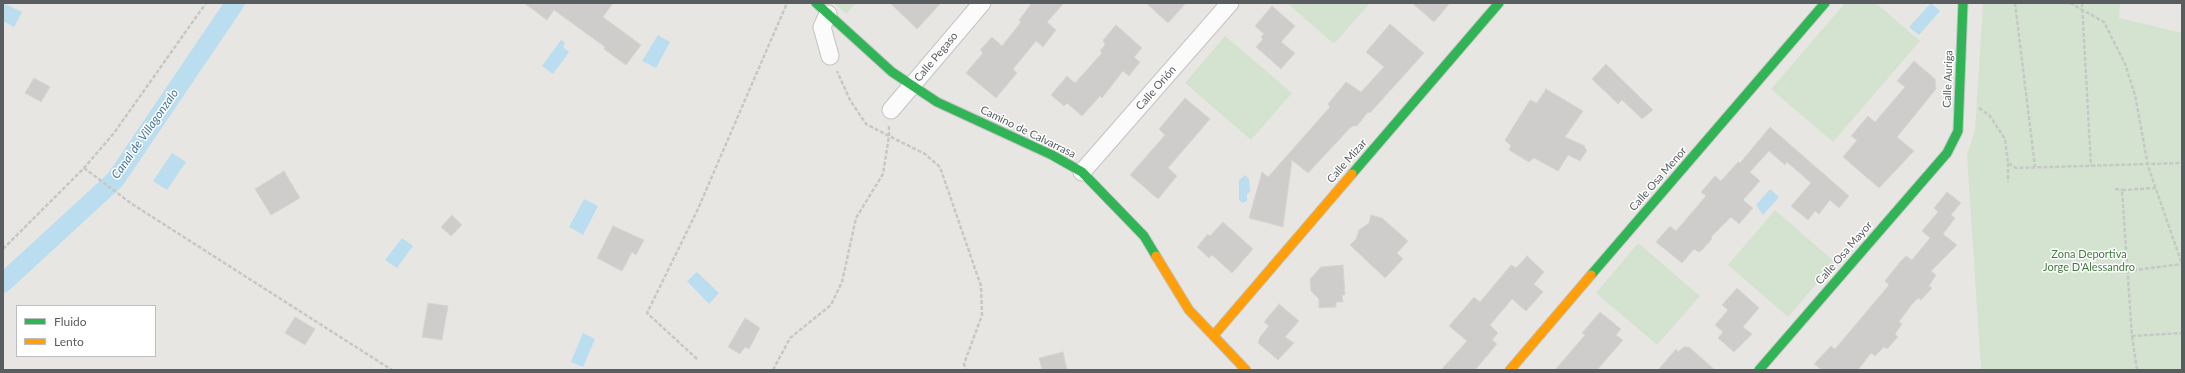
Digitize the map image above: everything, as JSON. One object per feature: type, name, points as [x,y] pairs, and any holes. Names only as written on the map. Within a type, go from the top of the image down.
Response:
[{"type":"street","name":"Calle Pegaso","points":[[891,110],[982,3]]},
{"type":"street","name":"Calle Orión","points":[[1082,172],[1230,3]]},
{"type":"street","name":"Calle Mizar","points":[[1214,335],[1499,3]]},
{"type":"street","name":"Calle Osa Menor","points":[[1510,370],[1825,3]]},
{"type":"street","name":"Calle Auriga","points":[[1947,152],[1958,131],[1963,3]]},
{"type":"street","name":"Camino de Calvarrasa","points":[[822,9],[892,72],[937,102],[1052,155],[1082,172],[1144,236],[1189,310],[1246,370]]},
{"type":"street","points":[[822,9],[822,27],[830,56]]},
{"type":"street","name":"Calle Osa Mayor","points":[[1759,370],[1947,152]]},
{"type":"path","points":[[3,249],[84,168],[114,133],[206,3]]},
{"type":"path","points":[[697,359],[647,313],[697,211],[787,3]]},
{"type":"path","points":[[2016,3],[2035,167]]},
{"type":"path","points":[[2070,3],[2104,22],[2124,64],[2135,95],[2148,166],[2182,264],[2127,271]]},
{"type":"path","points":[[2082,3],[2092,166]]},
{"type":"path","points":[[830,56],[850,100],[866,124],[925,154],[940,167],[981,286],[982,315],[964,364],[966,370]]},
{"type":"path","points":[[1959,94],[1990,116],[2005,139],[2008,163],[2008,182]]},
{"type":"path","points":[[773,370],[790,338],[831,304],[842,282],[856,218],[883,174],[889,136],[891,110]]},
{"type":"path","points":[[2008,163],[2016,168],[2148,166],[2182,163]]},
{"type":"path","points":[[84,168],[132,204],[392,370]]},
{"type":"path","points":[[2115,189],[2156,188]]},
{"type":"path","points":[[2122,190],[2132,336],[2137,370]]},
{"type":"path","points":[[2132,336],[2182,333]]},
{"type":"green space","points":[[834,3],[856,3],[846,14]]},
{"type":"green space","points":[[1287,3],[1370,3],[1334,44]]},
{"type":"green space","points":[[1845,3],[1876,3],[1920,41],[1833,142],[1771,89]]},
{"type":"green space","name":"Zona Deportiva Jorge D'Alessandro","points":[[1983,3],[2120,3],[2119,18],[2182,33],[2182,370],[1981,370],[1967,155],[1975,130]]},
{"type":"green space","points":[[1225,36],[1292,93],[1251,140],[1185,83]]},
{"type":"green space","points":[[1775,210],[1835,262],[1788,317],[1728,265]]},
{"type":"green space","points":[[1638,243],[1700,296],[1657,345],[1596,293]]},
{"type":"water","points":[[3,3],[22,12],[14,27],[3,21]]},
{"type":"water","points":[[1931,3],[1940,11],[1919,35],[1909,27]]},
{"type":"water","points":[[658,35],[670,42],[656,68],[642,61]]},
{"type":"water","points":[[561,40],[565,43],[563,47],[569,52],[553,74],[542,66]]},
{"type":"water","points":[[172,153],[186,162],[167,190],[153,181]]},
{"type":"water","points":[[1245,175],[1249,179],[1250,192],[1247,194],[1247,201],[1242,203],[1239,200],[1239,180]]},
{"type":"water","points":[[1770,189],[1779,197],[1763,215],[1756,205]]},
{"type":"water","points":[[584,199],[598,206],[583,235],[569,227]]},
{"type":"water","points":[[402,238],[413,246],[397,268],[385,260]]},
{"type":"water","points":[[697,272],[719,293],[709,304],[687,281]]},
{"type":"water","points":[[583,333],[595,339],[583,367],[571,362]]},
{"type":"building","points":[[524,3],[613,3],[603,17],[641,45],[626,65],[604,49],[605,47],[554,10],[547,20]]},
{"type":"building","points":[[890,3],[941,3],[917,29]]},
{"type":"building","points":[[1032,3],[1064,3],[1047,22],[1056,30],[1043,47],[1036,41],[1013,69],[1017,73],[996,98],[966,73],[983,53],[980,50],[992,37],[1002,46],[1021,22],[1019,20]]},
{"type":"building","points":[[1146,3],[1186,3],[1168,23]]},
{"type":"building","points":[[1412,3],[1450,3],[1434,22]]},
{"type":"building","points":[[1272,6],[1295,26],[1281,42],[1295,53],[1281,69],[1256,47],[1263,39],[1261,37],[1264,34],[1255,26]]},
{"type":"building","points":[[1390,24],[1424,53],[1370,113],[1368,112],[1357,126],[1350,128],[1308,173],[1292,160],[1283,227],[1249,218],[1262,172],[1268,177],[1330,107],[1328,104],[1346,82],[1361,92],[1384,67],[1366,52]]},
{"type":"building","points":[[1116,25],[1142,48],[1134,57],[1140,62],[1129,76],[1123,71],[1102,98],[1100,96],[1082,116],[1067,103],[1064,106],[1051,95],[1067,76],[1075,83],[1102,53],[1100,51],[1105,45],[1103,40]]},
{"type":"building","points":[[1914,61],[1935,79],[1936,89],[1897,137],[1914,151],[1879,188],[1843,157],[1857,140],[1851,136],[1868,116],[1875,122],[1905,87],[1897,81]]},
{"type":"building","points":[[1606,64],[1653,110],[1642,119],[1622,100],[1618,104],[1592,79]]},
{"type":"building","points":[[34,78],[50,87],[41,102],[25,93]]},
{"type":"building","points":[[1546,89],[1583,111],[1565,137],[1585,146],[1584,147],[1587,150],[1580,161],[1568,155],[1558,171],[1534,158],[1529,162],[1509,150],[1511,146],[1505,140],[1530,100],[1537,103]]},
{"type":"building","points":[[1185,98],[1210,119],[1168,168],[1177,176],[1158,199],[1130,175],[1165,135],[1159,129]]},
{"type":"building","points":[[1770,127],[1849,196],[1839,208],[1830,200],[1819,214],[1815,211],[1808,220],[1791,206],[1811,183],[1787,162],[1785,165],[1769,151],[1750,172],[1760,181],[1743,200],[1753,208],[1739,224],[1731,217],[1711,237],[1712,239],[1702,250],[1699,252],[1694,249],[1682,263],[1656,242],[1670,226],[1676,231],[1706,196],[1701,192],[1715,176],[1721,181],[1738,162],[1740,163]]},
{"type":"building","points":[[284,171],[300,198],[271,215],[255,189]]},
{"type":"building","points":[[1947,192],[1961,203],[1951,215],[1955,218],[1943,234],[1957,245],[1931,271],[1936,275],[1929,286],[1932,288],[1921,300],[1918,298],[1912,304],[1899,322],[1902,324],[1895,334],[1898,337],[1887,349],[1884,347],[1875,356],[1871,353],[1858,370],[1822,370],[1814,364],[1831,346],[1835,349],[1889,285],[1885,281],[1900,262],[1906,256],[1912,260],[1930,238],[1922,231],[1938,212],[1934,208]]},
{"type":"building","points":[[452,215],[462,225],[451,236],[441,227]]},
{"type":"building","points":[[1371,215],[1382,218],[1408,241],[1397,253],[1403,259],[1385,278],[1350,245],[1356,239],[1359,230],[1369,223]]},
{"type":"building","points":[[1223,222],[1253,249],[1232,273],[1212,255],[1209,258],[1197,247],[1208,234],[1210,236]]},
{"type":"building","points":[[613,226],[644,240],[636,255],[632,252],[622,271],[597,258]]},
{"type":"building","points":[[1527,256],[1544,272],[1534,284],[1543,292],[1526,311],[1512,299],[1490,325],[1498,333],[1492,340],[1497,344],[1475,370],[1441,370],[1467,341],[1449,326],[1474,297],[1480,302],[1511,265],[1516,268]]},
{"type":"building","points":[[1343,265],[1345,295],[1342,295],[1343,302],[1336,302],[1336,307],[1319,308],[1319,299],[1311,291],[1310,279],[1321,267]]},
{"type":"building","points":[[1737,288],[1759,308],[1743,327],[1752,334],[1734,352],[1718,338],[1723,332],[1715,325],[1728,310],[1722,305]]},
{"type":"building","points":[[428,303],[448,306],[442,340],[422,337]]},
{"type":"building","points":[[1279,304],[1299,321],[1285,337],[1294,343],[1278,360],[1258,343],[1260,337],[1269,326],[1264,322]]},
{"type":"building","points":[[1600,312],[1621,329],[1616,335],[1623,340],[1597,370],[1555,370],[1585,335],[1582,333]]},
{"type":"building","points":[[295,317],[315,329],[305,345],[285,333]]},
{"type":"building","points":[[745,318],[760,328],[749,349],[745,347],[740,354],[728,347]]},
{"type":"building","points":[[1684,347],[1689,347],[1715,370],[1658,370],[1676,349],[1678,352]]},
{"type":"building","points":[[1063,352],[1067,370],[1042,370],[1039,358]]},
{"type":"waterway","name":"Canal de Villagonzalo","points":[[3,283],[115,180],[235,3]]},
{"type":"traffic: fast","points":[[816,3],[892,72],[937,102],[1052,155],[1082,172],[1144,236],[1156,256]]},
{"type":"traffic: fast","points":[[1352,174],[1499,3]]},
{"type":"traffic: fast","points":[[1591,275],[1825,3]]},
{"type":"traffic: fast","points":[[1759,370],[1947,153],[1958,131],[1963,3]]},
{"type":"traffic: slow","points":[[1214,335],[1352,174]]},
{"type":"traffic: slow","points":[[1156,256],[1189,310],[1246,370]]},
{"type":"traffic: slow","points":[[1510,370],[1591,275]]}]
